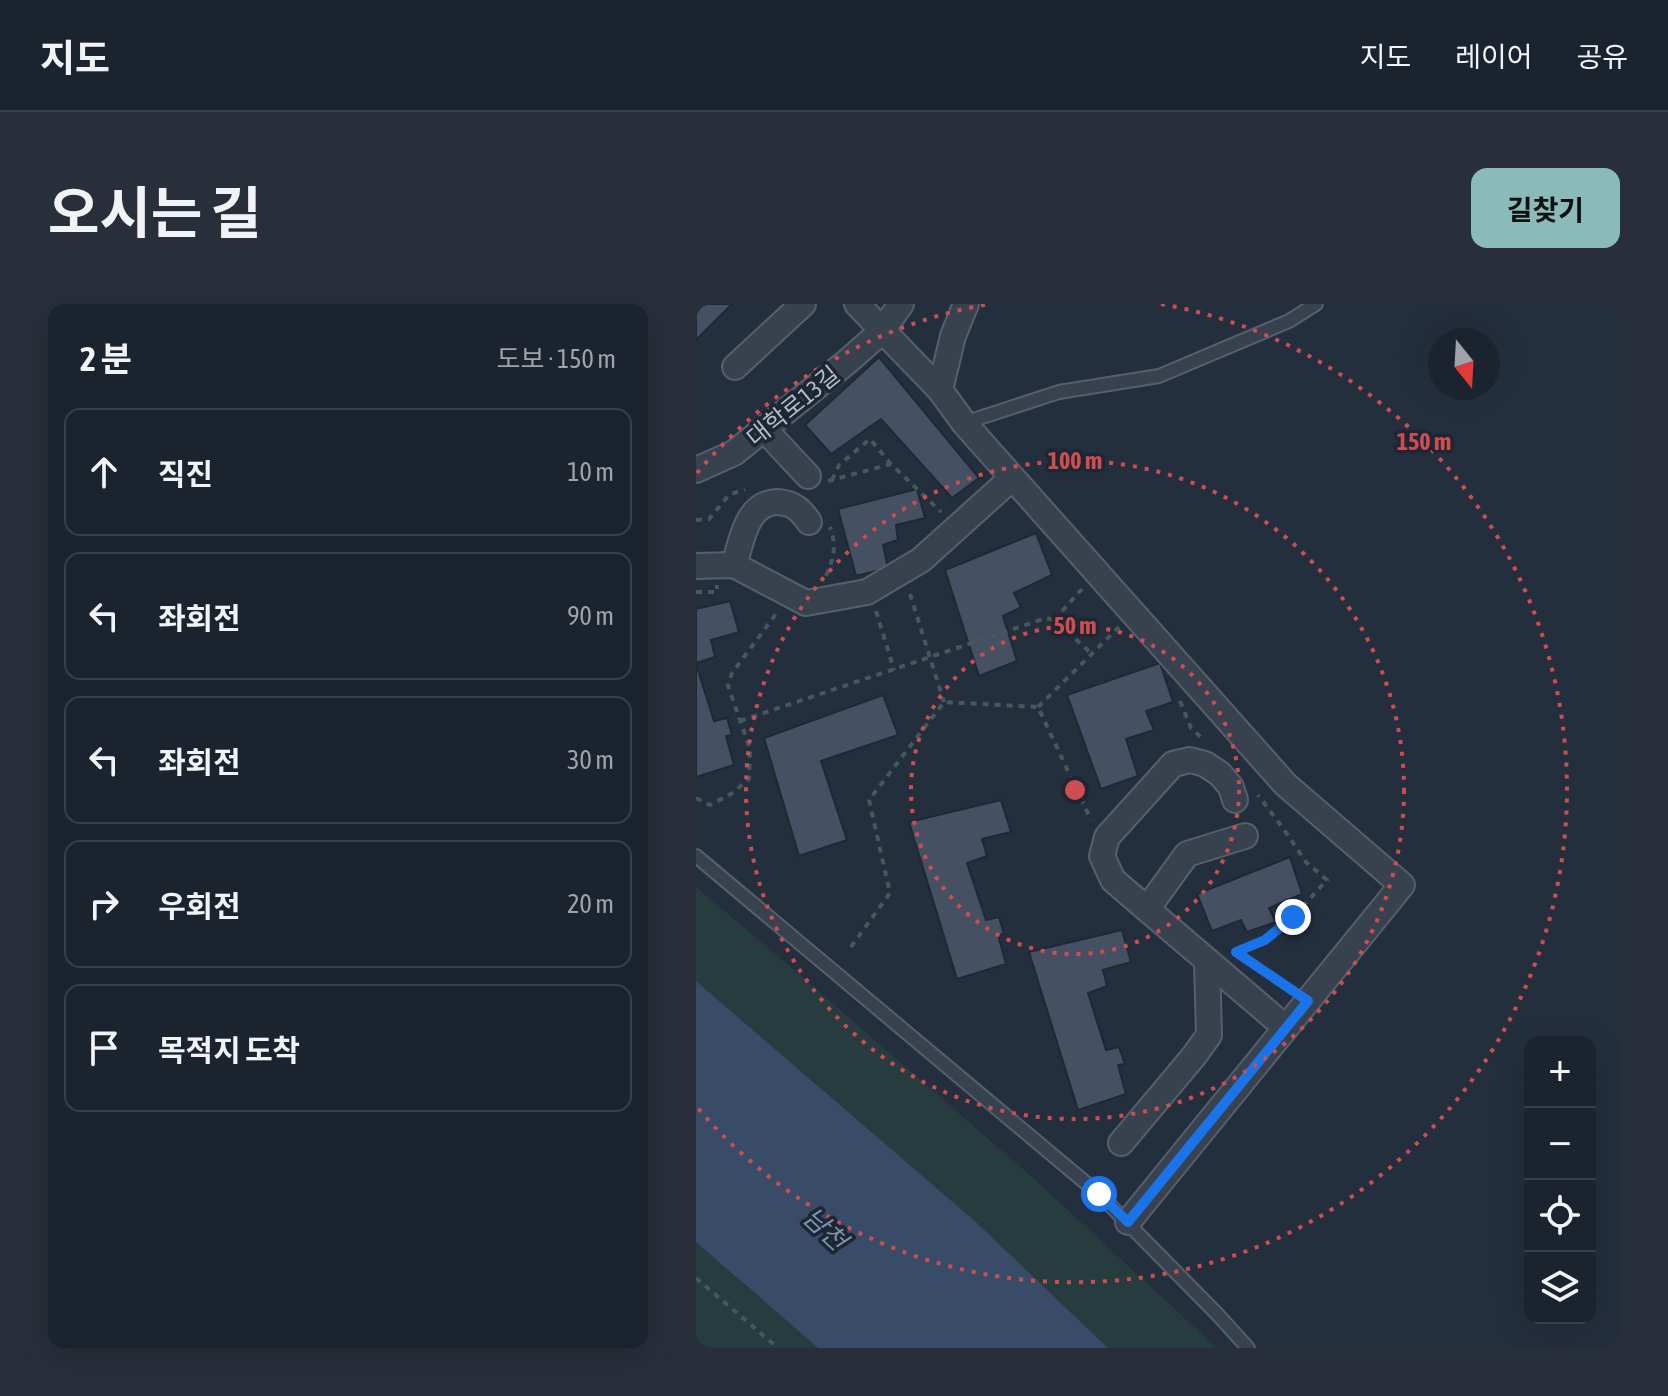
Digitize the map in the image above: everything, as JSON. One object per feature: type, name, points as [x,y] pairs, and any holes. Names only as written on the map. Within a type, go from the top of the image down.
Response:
[{"type":"street","points":[[735,367],[803,304]]},
{"type":"street","points":[[857,304],[940,390],[1012,478],[1285,784],[1402,885],[1128,1222]]},
{"type":"street","name":"대학로13길","points":[[696,470],[734,453],[848,361],[882,331],[901,304]]},
{"type":"street","points":[[940,390],[953,336],[966,304]]},
{"type":"street","points":[[764,429],[813,480]]},
{"type":"street","points":[[696,566],[734,565],[806,603],[867,592],[921,560],[1012,478]]},
{"type":"street","points":[[734,565],[746,525],[756,509],[773,502],[789,503],[803,512],[809,522]]},
{"type":"street","points":[[1235,800],[1231,787],[1220,774],[1205,764],[1190,760],[1173,764],[1107,837],[1102,856],[1113,880],[1286,1028]]},
{"type":"street","points":[[1147,909],[1187,854],[1245,836]]},
{"type":"street","points":[[1121,1143],[1209,1035],[1207,961]]},
{"type":"lane","points":[[964,423],[1059,392],[1159,376],[1289,321],[1316,304]]},
{"type":"lane","points":[[696,856],[1087,1183],[1248,1348]]},
{"type":"path","points":[[832,480],[839,465],[870,439],[891,464],[957,527]]},
{"type":"path","points":[[813,480],[832,480],[891,464]]},
{"type":"path","points":[[1054,620],[1087,584]]},
{"type":"path","points":[[899,597],[909,592],[944,702]]},
{"type":"path","points":[[696,798],[710,805],[731,794],[749,779],[750,749],[728,686],[732,673],[782,605]]},
{"type":"path","points":[[880,607],[875,609],[894,670]]},
{"type":"path","points":[[944,702],[1038,707],[1133,613]]},
{"type":"path","points":[[740,721],[1046,618],[1054,620],[1092,654]]},
{"type":"path","points":[[851,947],[890,893],[869,800],[944,702]]},
{"type":"path","points":[[1038,707],[1104,848]]},
{"type":"path","points":[[1207,961],[1265,940],[1293,917],[1327,880]]},
{"type":"path","points":[[1236,952],[1308,1001]]},
{"type":"path","points":[[696,1278],[778,1348]]},
{"type":"green space","points":[[696,887],[1031,1176],[1217,1348],[1108,1348],[977,1223],[696,981]]},
{"type":"green space","points":[[696,1242],[818,1348],[696,1348]]},
{"type":"water","name":"남천","points":[[696,981],[977,1223],[1108,1348],[818,1348],[696,1242]]},
{"type":"building","points":[[696,304],[732,304],[696,340]]},
{"type":"building","points":[[879,357],[979,478],[952,498],[881,419],[831,454],[805,425]]},
{"type":"building","points":[[917,489],[925,518],[896,525],[898,540],[883,545],[888,568],[856,576],[838,509]]},
{"type":"building","points":[[1036,533],[1052,575],[1014,593],[1021,607],[1003,616],[1017,661],[979,676],[945,570]]},
{"type":"building","points":[[730,601],[739,632],[711,640],[715,657],[696,663],[696,609]]},
{"type":"building","points":[[1160,663],[1173,702],[1146,711],[1154,730],[1126,739],[1138,776],[1101,789],[1067,695]]},
{"type":"building","points":[[696,664],[714,721],[727,718],[732,735],[726,736],[734,765],[696,777]]},
{"type":"building","points":[[883,695],[898,735],[821,761],[847,840],[799,856],[764,738]]},
{"type":"building","points":[[1001,800],[1011,832],[982,839],[987,856],[967,863],[986,920],[999,917],[1004,934],[998,935],[1006,964],[957,979],[909,822]]},
{"type":"building","points":[[1290,857],[1302,894],[1269,908],[1276,922],[1247,932],[1241,920],[1212,931],[1197,894]]},
{"type":"building","points":[[1122,930],[1131,962],[1103,970],[1107,986],[1088,993],[1106,1050],[1119,1047],[1125,1064],[1118,1065],[1126,1094],[1078,1110],[1029,952]]},
{"type":"route","points":[[1099,1194],[1128,1222],[1308,1001],[1236,952],[1265,940],[1293,917]]}]
